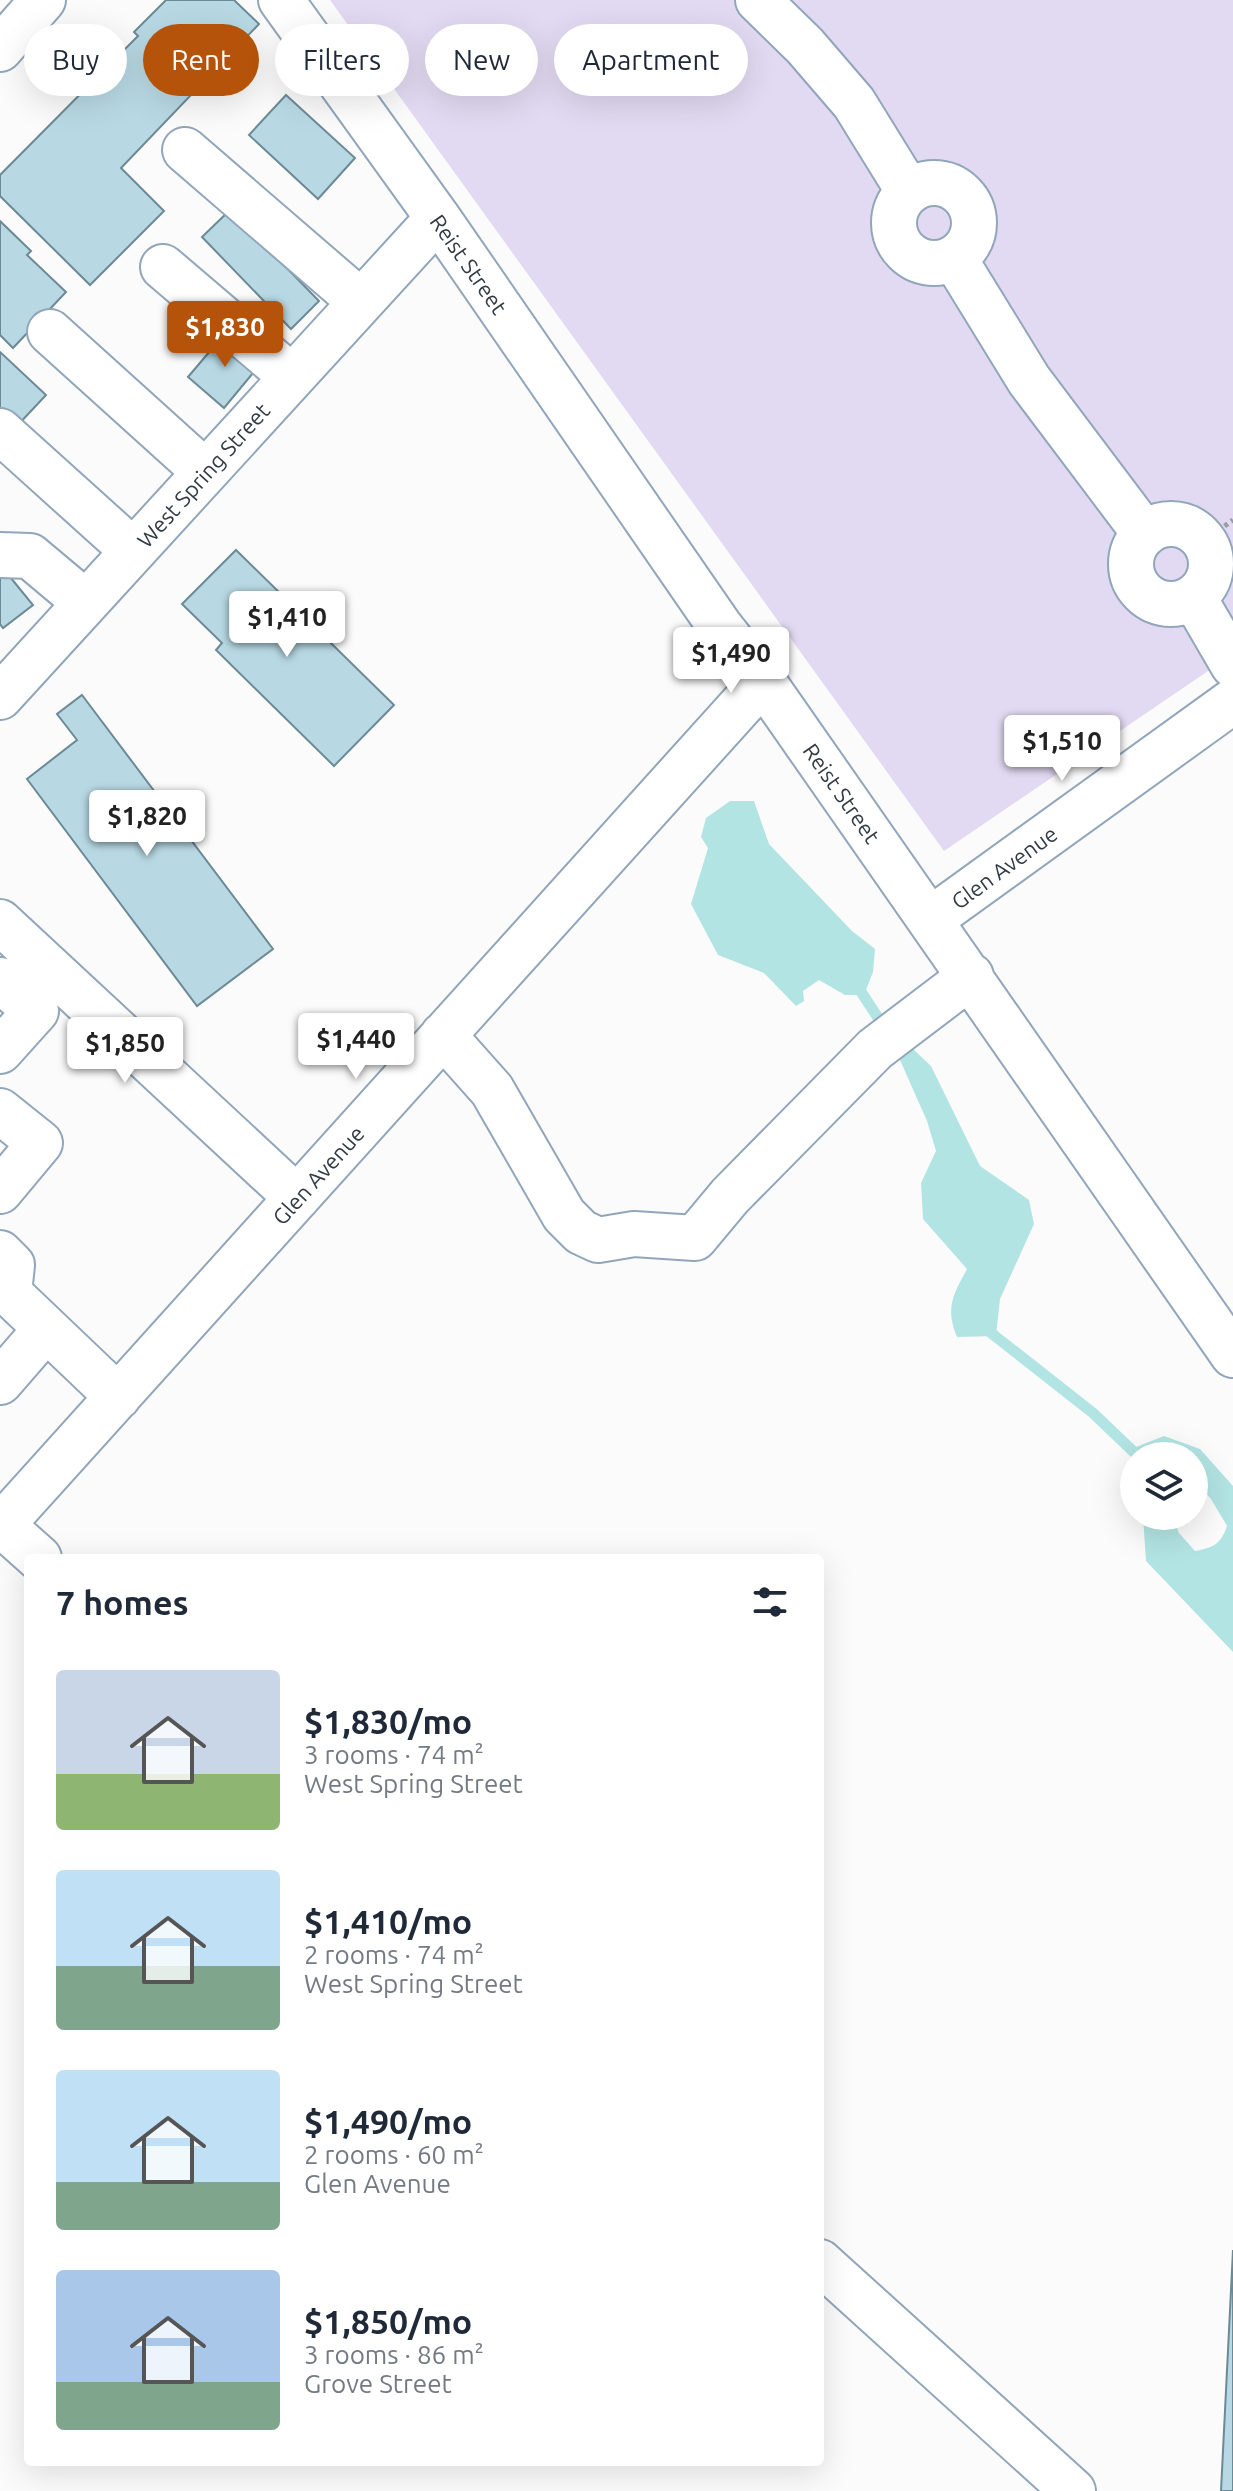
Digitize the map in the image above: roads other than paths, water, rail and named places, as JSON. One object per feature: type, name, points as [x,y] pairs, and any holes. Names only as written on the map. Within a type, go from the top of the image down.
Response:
[{"type":"street","points":[[0,49],[43,0]]},
{"type":"street","name":"Reist Street","points":[[281,0],[438,218],[719,625],[763,681],[931,919],[1233,1355]]},
{"type":"street","points":[[758,0],[805,46],[854,103],[909,192]]},
{"type":"street","points":[[185,150],[361,302]]},
{"type":"street","points":[[925,183],[939,183],[956,189],[967,199],[973,214],[974,231],[966,248],[954,258],[941,263],[926,263],[909,256],[897,241],[894,211],[902,197],[925,183]]},
{"type":"street","name":"West Spring Street","points":[[0,697],[438,218]]},
{"type":"street","points":[[954,258],[1029,380],[1145,534]]},
{"type":"street","points":[[163,267],[292,377]]},
{"type":"street","points":[[50,332],[205,472]]},
{"type":"street","points":[[0,431],[133,551]]},
{"type":"street","points":[[1163,524],[1178,524],[1194,530],[1219,530],[1211,555],[1212,571],[1204,588],[1194,598],[1179,604],[1164,604],[1147,596],[1135,581],[1130,566],[1132,551],[1145,534],[1163,524]]},
{"type":"street","points":[[0,555],[30,556],[86,603]]},
{"type":"street","points":[[1194,598],[1233,665]]},
{"type":"street","name":"Glen Avenue","points":[[1,1526],[763,681]]},
{"type":"street","name":"Glen Avenue","points":[[931,919],[1233,701]]},
{"type":"street","points":[[0,922],[297,1198]]},
{"type":"street","points":[[443,1035],[492,1090],[564,1215],[581,1232],[598,1240],[634,1234],[695,1238],[730,1196],[886,1041],[971,976]]},
{"type":"street","points":[[0,980],[36,1011],[0,1051]]},
{"type":"street","points":[[0,1111],[40,1143],[0,1191]]},
{"type":"street","points":[[0,1253],[12,1265],[9,1293],[118,1397]]},
{"type":"street","points":[[0,1382],[46,1329]]},
{"type":"street","points":[[1,1526],[34,1554]]},
{"type":"street","points":[[824,2266],[1073,2491]]},
{"type":"water","points":[[730,801],[754,801],[769,844],[852,931],[875,949],[873,972],[864,995],[845,995],[819,980],[803,991],[804,1001],[796,1006],[764,973],[718,955],[691,904],[708,848],[701,837],[706,818]]},
{"type":"water","points":[[912,1048],[931,1066],[980,1166],[1029,1200],[1034,1224],[1000,1299],[996,1336],[957,1337],[953,1327],[952,1302],[967,1269],[923,1219],[921,1183],[936,1151],[927,1121],[900,1060],[900,1052]]},
{"type":"water","points":[[1164,1436],[1181,1442],[1149,1442]]},
{"type":"water","points":[[1208,1458],[1233,1486],[1233,1652],[1146,1561],[1144,1530],[1178,1530],[1195,1551],[1216,1544],[1227,1526],[1208,1496]]},
{"type":"waterway","points":[[856,984],[886,1030]]},
{"type":"waterway","points":[[986,1329],[1093,1413],[1123,1442]]}]
